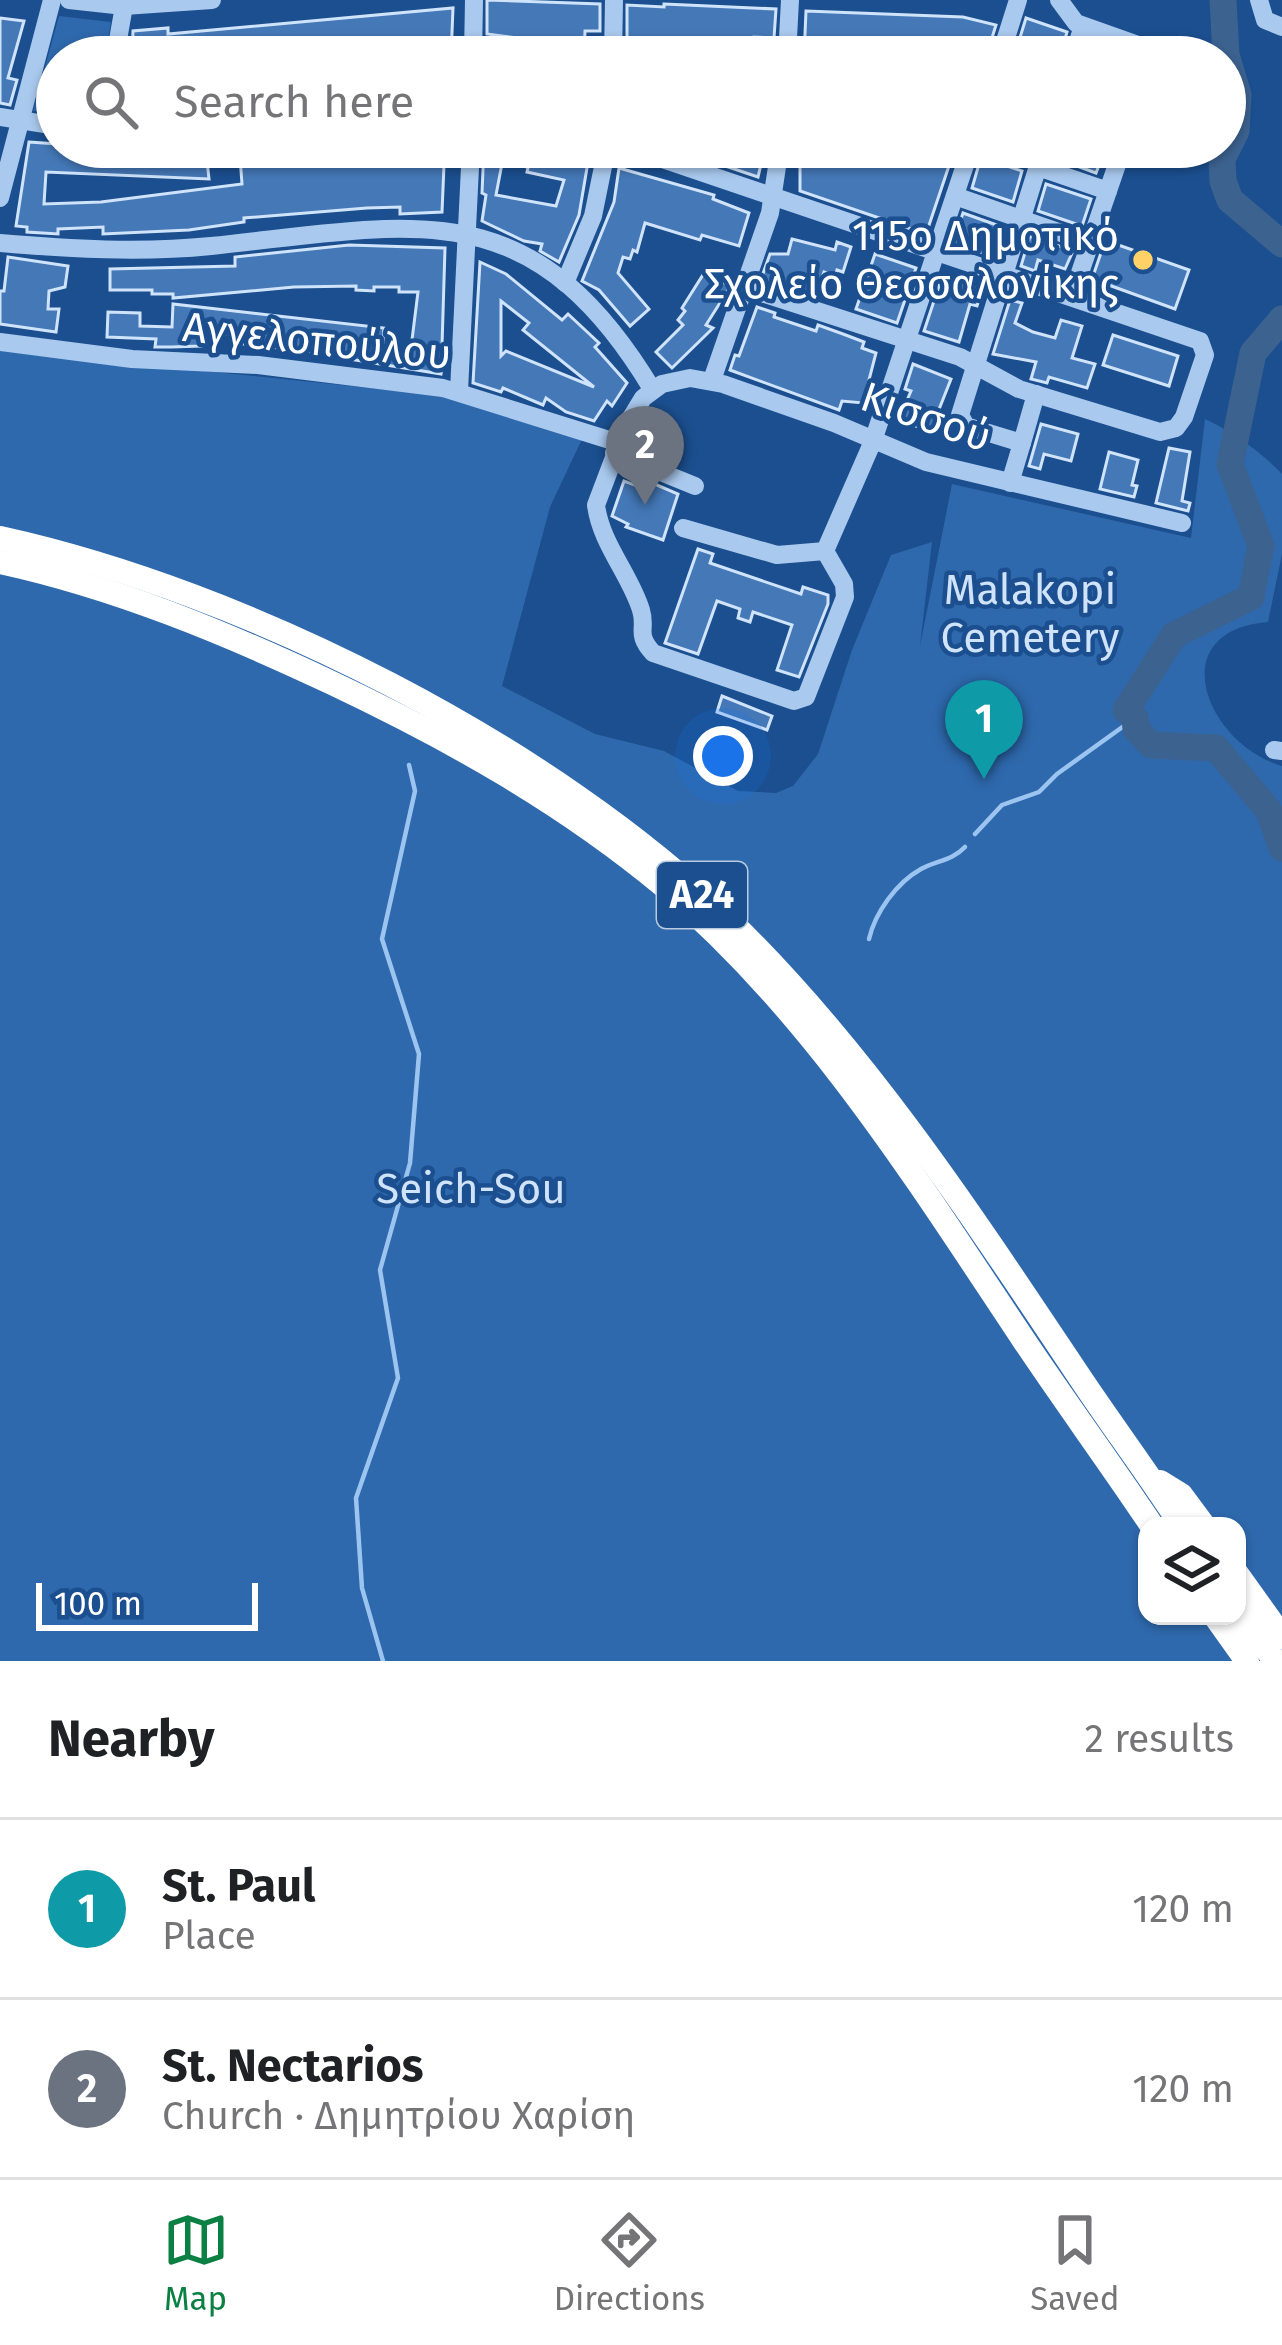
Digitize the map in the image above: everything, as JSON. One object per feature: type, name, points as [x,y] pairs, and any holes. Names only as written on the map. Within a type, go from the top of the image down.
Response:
[{"type":"highway","name":"Α24","points":[[0,538],[181,593],[359,670],[493,743],[672,868],[755,946],[890,1107],[969,1211],[1176,1517]]},
{"type":"highway","name":"Α24","points":[[0,562],[178,616],[386,709],[487,761],[602,837],[666,888],[743,962],[844,1080],[1147,1517]]},
{"type":"highway","points":[[1149,1476],[1181,1495],[1197,1517]]},
{"type":"highway","points":[[1246,1587],[1282,1637]]},
{"type":"highway","points":[[1246,1620],[1275,1661]]},
{"type":"highway","points":[[1221,1625],[1246,1661]]},
{"type":"street","points":[[39,36],[52,0]]},
{"type":"street","points":[[69,0],[124,6],[212,0]]},
{"type":"street","points":[[473,36],[474,0]]},
{"type":"street","points":[[613,36],[614,0]]},
{"type":"street","points":[[788,36],[790,0]]},
{"type":"street","points":[[1007,36],[1018,0]]},
{"type":"street","points":[[1059,0],[1068,16],[1111,36]]},
{"type":"street","points":[[1259,0],[1264,20],[1282,27]]},
{"type":"street","points":[[119,36],[124,6]]},
{"type":"street","points":[[1080,36],[1083,26]]},
{"type":"street","points":[[0,198],[9,119],[36,44]]},
{"type":"street","points":[[459,392],[470,168]]},
{"type":"street","points":[[565,283],[593,216],[603,168]]},
{"type":"street","points":[[690,168],[1200,341],[1205,355],[1184,417],[1172,430],[1160,432],[1036,394],[906,339],[743,287]]},
{"type":"street","points":[[712,380],[775,196],[778,168]]},
{"type":"street","points":[[825,550],[873,441],[965,168]]},
{"type":"street","points":[[1022,443],[961,422],[974,365],[1038,168]]},
{"type":"street","points":[[1041,168],[1108,191]]},
{"type":"street","points":[[1072,296],[1116,168]]},
{"type":"street","points":[[956,196],[1090,243]]},
{"type":"street","points":[[0,243],[137,250],[375,227],[440,228],[514,251],[565,283],[614,329],[652,389],[631,416],[616,448],[598,497],[597,515],[639,606],[641,637],[652,653],[802,700],[811,688],[845,598],[844,584],[825,550]]},
{"type":"street","name":"Αγγελοπούλου","points":[[0,342],[132,359],[275,367],[459,392],[616,448],[695,486]]},
{"type":"street","name":"Κισσού","points":[[652,389],[679,379],[712,380],[914,458],[1181,524]]},
{"type":"street","points":[[1010,483],[1036,394]]},
{"type":"street","points":[[683,528],[778,555],[825,550]]},
{"type":"green space","points":[[59,16],[111,22],[109,36],[54,36]]},
{"type":"green space","name":"Seich-Sou","points":[[0,350],[448,396],[582,439],[550,507],[502,686],[595,734],[664,751],[738,791],[776,793],[793,786],[818,754],[852,650],[891,555],[932,542],[920,646],[952,484],[1191,538],[1205,419],[1246,443],[1282,474],[1282,554],[1268,622],[1235,630],[1214,645],[1205,666],[1206,689],[1216,713],[1255,754],[1282,766],[1282,1661],[0,1661]]},
{"type":"building","points":[[487,0],[600,4],[600,31],[585,31],[585,36],[487,34]]},
{"type":"building","points":[[627,5],[776,9],[774,36],[627,36]]},
{"type":"building","points":[[453,8],[452,36],[133,36],[133,31],[168,28],[168,34]]},
{"type":"building","points":[[806,11],[963,17],[996,25],[993,36],[805,36]]},
{"type":"building","points":[[0,18],[24,21],[8,78],[17,80],[10,105],[0,103]]},
{"type":"building","points":[[1026,18],[1067,32],[1066,36],[1020,36]]},
{"type":"building","points":[[29,142],[36,142],[36,168],[208,168],[209,179],[46,172],[44,204],[101,202],[242,184],[241,168],[444,168],[442,212],[400,214],[400,207],[367,208],[244,218],[244,222],[189,230],[103,234],[103,227],[58,229],[58,234],[27,232],[27,227],[16,226]]},
{"type":"building","points":[[483,168],[501,168],[496,195],[556,206],[564,180],[527,172],[528,168],[587,168],[579,215],[559,262],[540,251],[542,244],[524,241],[482,221],[486,195],[482,193]]},
{"type":"building","points":[[619,168],[714,195],[713,199],[749,213],[739,246],[645,223],[637,252],[633,250],[630,259],[623,257],[618,273],[649,309],[630,326],[599,290],[582,281],[614,202]]},
{"type":"building","points":[[731,168],[760,168],[758,177]]},
{"type":"building","points":[[800,168],[948,168],[926,234],[800,191]]},
{"type":"building","points":[[978,168],[1022,171],[1013,202],[972,188]]},
{"type":"building","points":[[1046,184],[1091,199],[1082,226],[1038,211]]},
{"type":"building","points":[[963,213],[1005,228],[995,257],[953,243]]},
{"type":"building","points":[[1030,236],[1073,251],[1065,269],[1038,260],[1035,271],[1021,266]]},
{"type":"building","points":[[792,239],[835,250],[837,242],[851,247],[843,272],[837,270],[835,276],[824,272],[816,296],[761,279],[770,254],[788,254]]},
{"type":"building","points":[[1110,242],[1189,270],[1175,309],[1092,279],[1103,247]]},
{"type":"building","points":[[349,245],[445,248],[442,346],[448,347],[441,374],[349,356],[243,344],[243,339],[230,339],[230,334],[202,333],[201,346],[171,347],[155,347],[156,339],[107,337],[108,312],[140,313],[140,326],[172,327],[173,304],[384,328],[382,351],[403,353],[412,340],[418,292],[399,292],[399,287],[374,287],[374,291],[356,290],[356,286],[294,287],[173,298],[173,294],[152,294],[152,290],[110,290],[110,269],[235,266],[235,257]]},
{"type":"building","points":[[875,254],[916,268],[897,323],[856,309]]},
{"type":"building","points":[[8,257],[68,266],[65,287],[49,291],[48,309],[59,309],[56,332],[0,324],[0,291],[4,291]]},
{"type":"building","points":[[480,262],[506,274],[562,320],[568,314],[599,343],[595,347],[627,383],[612,406],[607,401],[594,421],[566,412],[546,398],[543,405],[503,388],[501,392],[473,383]],"holes":[[[501,301],[529,323],[523,330],[594,387],[506,351],[501,356]]]},
{"type":"building","points":[[706,270],[730,287],[706,325],[713,328],[672,368],[656,352],[683,325],[678,320],[685,311],[682,308]]},
{"type":"building","points":[[942,277],[982,290],[977,306],[970,304],[959,342],[924,331]]},
{"type":"building","points":[[1010,300],[1022,303],[1015,323],[1033,332],[1055,338],[1061,320],[1082,326],[1072,358],[1095,364],[1087,388],[1049,377],[1047,383],[1031,379],[1036,362],[993,354]]},
{"type":"building","points":[[757,307],[816,331],[818,325],[864,342],[862,348],[876,353],[863,403],[842,401],[839,410],[730,370]]},
{"type":"building","points":[[1113,335],[1178,356],[1169,386],[1103,365]]},
{"type":"building","points":[[913,364],[951,379],[930,432],[899,419],[911,391],[905,389]]},
{"type":"building","points":[[1041,424],[1078,434],[1071,461],[1044,454],[1040,469],[1029,466]]},
{"type":"building","points":[[1169,448],[1190,452],[1182,501],[1190,503],[1188,511],[1156,503]]},
{"type":"building","points":[[1109,452],[1138,460],[1134,497],[1100,489]]},
{"type":"building","points":[[643,479],[678,494],[663,540],[626,527],[612,516],[624,481],[640,487]]},
{"type":"building","points":[[698,549],[713,554],[710,563],[801,594],[803,587],[828,595],[799,677],[777,670],[792,625],[753,612],[750,622],[738,618],[740,609],[717,601],[698,654],[665,643]]},
{"type":"building","points":[[722,696],[772,716],[767,730],[717,712]]},
{"type":"waterway","points":[[1223,0],[1225,36]]},
{"type":"waterway","points":[[1222,168],[1230,200],[1282,244]]},
{"type":"waterway","points":[[1282,319],[1253,353],[1230,464],[1261,546],[1251,597],[1174,635],[1126,710],[1151,745],[1216,748],[1269,811],[1282,848]]},
{"type":"waterway","points":[[975,834],[1002,805],[1039,792],[1135,718]]},
{"type":"waterway","points":[[383,1661],[362,1588],[356,1498],[398,1378],[380,1270],[410,1163],[419,1054],[382,939],[415,791],[409,765]]},
{"type":"waterway","points":[[869,939],[881,909],[903,882],[965,847]]},
{"type":"place","name":"115o Δημοτικό Σχολείο Θεσσαλονίκης","points":[[1143,260]]},
{"type":"place","name":"St. Nectarios","points":[[645,505]]},
{"type":"place","name":"St. Paul","points":[[984,779]]},
{"type":"park label","name":"Malakopi Cemetery","points":[[1030,614]]}]
